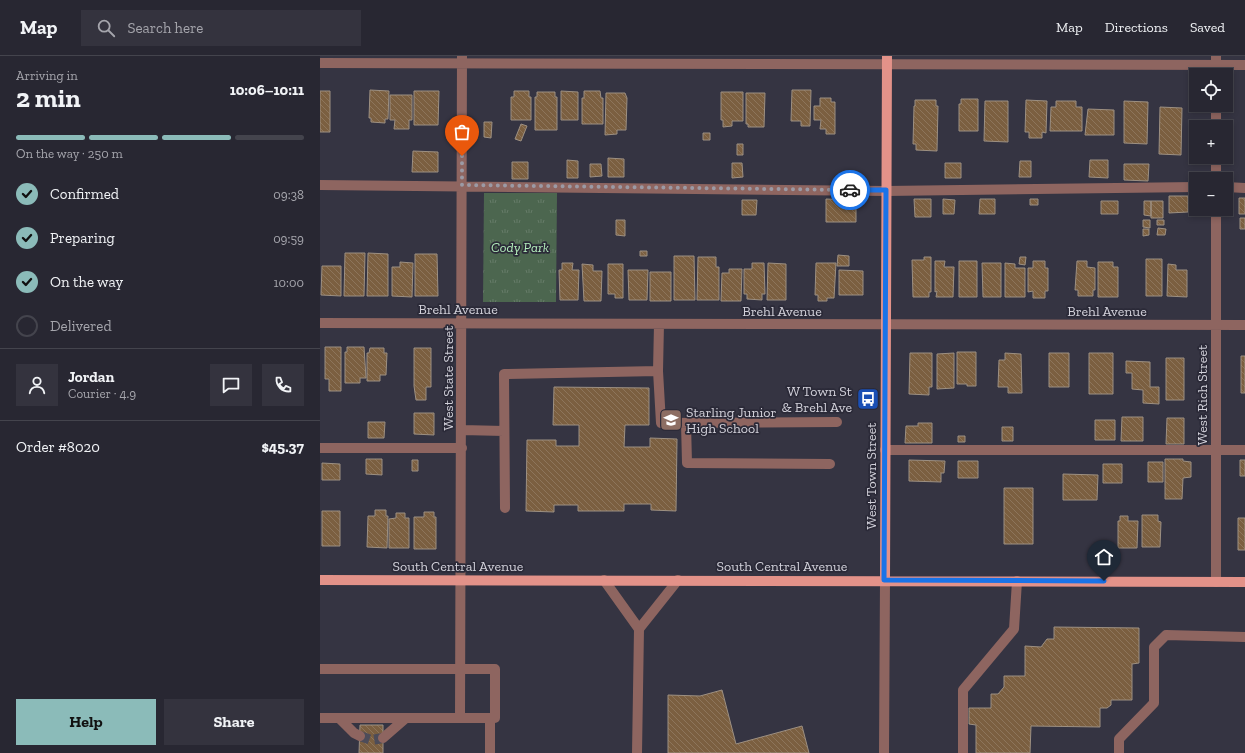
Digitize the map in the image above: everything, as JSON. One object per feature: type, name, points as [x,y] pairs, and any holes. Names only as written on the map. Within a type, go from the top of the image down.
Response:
[{"type":"main road","name":"West Town Street","points":[[884,580],[887,61]]},
{"type":"main road","name":"South Central Avenue","points":[[320,580],[884,580],[1245,582]]},
{"type":"street","points":[[320,63],[462,59],[887,61],[1245,65]]},
{"type":"street","name":"West State Street","points":[[460,718],[462,59]]},
{"type":"street","points":[[320,185],[462,185],[886,190],[1189,188]]},
{"type":"street","points":[[1233,187],[1245,188]]},
{"type":"street","name":"West Rich Street","points":[[1216,216],[1216,582]]},
{"type":"street","name":"Brehl Avenue","points":[[320,323],[1245,326]]},
{"type":"street","points":[[659,324],[658,371],[661,423],[837,422]]},
{"type":"street","points":[[504,508],[504,374],[658,371]]},
{"type":"street","points":[[686,423],[687,463],[830,464]]},
{"type":"street","points":[[462,430],[504,431]]},
{"type":"street","points":[[320,448],[462,448]]},
{"type":"street","points":[[885,450],[1245,450]]},
{"type":"street","points":[[604,580],[638,629],[637,753]]},
{"type":"street","points":[[638,629],[678,580]]},
{"type":"street","name":"West Town Street","points":[[884,580],[884,753]]},
{"type":"street","points":[[963,753],[963,690],[1014,628],[1017,581]]},
{"type":"street","points":[[1119,753],[1119,739],[1154,703],[1154,647],[1166,635],[1245,637]]},
{"type":"street","points":[[320,669],[495,669],[495,718],[320,718]]},
{"type":"street","points":[[339,718],[354,733],[360,736]]},
{"type":"street","points":[[383,738],[406,718]]},
{"type":"street","points":[[490,718],[490,753]]},
{"type":"green space","name":"Cody Park","points":[[484,193],[557,193],[556,302],[483,302]]},
{"type":"building","points":[[370,90],[389,91],[388,119],[385,119],[385,123],[371,122],[371,118],[369,118]]},
{"type":"building","points":[[792,90],[811,90],[810,126],[801,126],[801,121],[791,121]]},
{"type":"building","points":[[320,91],[330,91],[330,132],[320,132]]},
{"type":"building","points":[[414,91],[439,91],[438,125],[414,125]]},
{"type":"building","points":[[514,91],[529,91],[529,97],[531,97],[531,120],[511,120],[511,97],[514,97]]},
{"type":"building","points":[[561,91],[578,92],[578,120],[561,120]]},
{"type":"building","points":[[584,91],[600,91],[601,98],[603,98],[603,124],[582,124],[582,98],[584,98]]},
{"type":"building","points":[[537,92],[555,92],[555,97],[557,97],[557,130],[535,130],[535,97],[537,97]]},
{"type":"building","points":[[721,92],[743,92],[743,121],[732,121],[732,126],[723,127],[723,120],[721,120]]},
{"type":"building","points":[[606,93],[625,93],[627,98],[626,130],[617,130],[617,134],[605,135]]},
{"type":"building","points":[[746,93],[765,93],[764,127],[748,127],[748,124],[746,124]]},
{"type":"building","points":[[390,95],[412,95],[412,120],[409,120],[409,129],[394,129],[395,120],[390,120]]},
{"type":"building","points":[[820,98],[831,98],[831,102],[835,102],[835,134],[826,134],[826,129],[820,129],[821,120],[814,120],[814,106],[820,106]]},
{"type":"building","points":[[961,99],[978,99],[978,131],[959,131],[959,104],[961,104]]},
{"type":"building","points":[[915,100],[936,100],[936,106],[938,106],[937,151],[916,150],[916,144],[913,144]]},
{"type":"building","points":[[1026,100],[1047,101],[1046,133],[1042,132],[1042,138],[1029,138],[1029,132],[1025,132]]},
{"type":"building","points":[[985,101],[1008,101],[1008,142],[984,141]]},
{"type":"building","points":[[1056,101],[1076,101],[1076,107],[1082,107],[1082,131],[1050,131],[1051,107],[1056,107]]},
{"type":"building","points":[[1124,101],[1148,102],[1147,144],[1124,143]]},
{"type":"building","points":[[1160,107],[1182,108],[1181,155],[1159,154]]},
{"type":"building","points":[[1088,109],[1114,110],[1114,135],[1085,135]]},
{"type":"building","points":[[484,122],[492,122],[491,138],[484,137]]},
{"type":"building","points":[[521,124],[527,126],[521,141],[515,139]]},
{"type":"building","points":[[703,133],[710,133],[710,140],[703,140]]},
{"type":"building","points":[[737,144],[743,144],[743,155],[737,155]]},
{"type":"building","points":[[413,151],[438,152],[438,172],[412,172]]},
{"type":"building","points":[[608,158],[624,159],[624,177],[608,177]]},
{"type":"building","points":[[567,160],[578,161],[578,178],[567,178]]},
{"type":"building","points":[[1090,160],[1108,160],[1108,178],[1089,177]]},
{"type":"building","points":[[1020,161],[1031,161],[1031,177],[1019,177]]},
{"type":"building","points":[[512,162],[528,162],[528,179],[512,179]]},
{"type":"building","points":[[732,163],[742,163],[743,177],[732,178]]},
{"type":"building","points":[[945,163],[961,163],[961,178],[945,178]]},
{"type":"building","points":[[590,164],[601,164],[602,176],[590,177]]},
{"type":"building","points":[[1124,164],[1149,164],[1148,181],[1124,180]]},
{"type":"building","points":[[1169,196],[1188,196],[1188,212],[1169,213]]},
{"type":"building","points":[[1239,198],[1245,198],[1245,214],[1239,214]]},
{"type":"building","points":[[826,199],[856,200],[856,222],[826,222]]},
{"type":"building","points":[[914,199],[931,199],[931,217],[915,217]]},
{"type":"building","points":[[943,199],[955,200],[954,214],[943,214]]},
{"type":"building","points":[[980,199],[995,199],[995,214],[979,214]]},
{"type":"building","points":[[1030,199],[1038,199],[1038,205],[1030,205]]},
{"type":"building","points":[[742,200],[757,200],[756,215],[742,215]]},
{"type":"building","points":[[1101,201],[1118,201],[1118,214],[1101,214]]},
{"type":"building","points":[[1144,201],[1151,201],[1151,216],[1144,215]]},
{"type":"building","points":[[1151,201],[1163,201],[1163,218],[1151,218]]},
{"type":"building","points":[[1240,218],[1245,218],[1245,229],[1240,229]]},
{"type":"building","points":[[616,220],[625,220],[625,236],[616,235]]},
{"type":"building","points":[[1143,220],[1150,220],[1150,228],[1143,227]]},
{"type":"building","points":[[1157,220],[1164,220],[1164,225],[1157,225]]},
{"type":"building","points":[[1158,228],[1166,229],[1165,235],[1157,235]]},
{"type":"building","points":[[1143,229],[1149,229],[1149,235],[1143,236]]},
{"type":"building","points":[[640,251],[647,251],[647,256],[640,256]]},
{"type":"building","points":[[345,253],[365,253],[364,296],[344,296]]},
{"type":"building","points":[[368,253],[388,254],[388,296],[367,296]]},
{"type":"building","points":[[415,254],[437,254],[438,296],[415,296]]},
{"type":"building","points":[[838,255],[849,256],[849,266],[837,266]]},
{"type":"building","points":[[674,256],[694,256],[695,300],[674,300]]},
{"type":"building","points":[[698,257],[716,257],[716,267],[719,267],[719,300],[697,300]]},
{"type":"building","points":[[924,257],[931,257],[931,292],[929,292],[929,297],[913,297],[912,260],[924,260]]},
{"type":"building","points":[[1020,257],[1026,257],[1025,265],[1019,264]]},
{"type":"building","points":[[1146,259],[1162,259],[1162,296],[1146,296]]},
{"type":"building","points":[[935,261],[945,261],[944,267],[954,267],[953,297],[936,297]]},
{"type":"building","points":[[959,261],[977,261],[977,297],[959,297]]},
{"type":"building","points":[[1033,261],[1045,261],[1045,268],[1048,268],[1048,291],[1045,291],[1045,298],[1033,298],[1033,291],[1028,292],[1028,268],[1033,268]]},
{"type":"building","points":[[1077,261],[1087,261],[1087,267],[1095,268],[1095,290],[1093,290],[1093,296],[1078,296],[1078,290],[1075,290]]},
{"type":"building","points":[[400,262],[413,263],[412,297],[392,296],[392,267],[400,267]]},
{"type":"building","points":[[1098,262],[1113,262],[1113,267],[1118,267],[1118,297],[1098,297]]},
{"type":"building","points":[[562,263],[573,263],[572,270],[579,270],[578,300],[560,300],[559,270],[562,270]]},
{"type":"building","points":[[752,263],[764,263],[765,294],[762,294],[762,300],[747,299],[747,294],[744,294],[744,269],[752,269]]},
{"type":"building","points":[[768,263],[786,264],[786,300],[767,300]]},
{"type":"building","points":[[816,263],[836,263],[834,298],[827,298],[827,301],[818,301],[818,295],[815,295]]},
{"type":"building","points":[[982,263],[1001,263],[1001,297],[983,297]]},
{"type":"building","points":[[1005,263],[1015,264],[1015,268],[1025,268],[1025,297],[1005,297]]},
{"type":"building","points":[[582,264],[593,265],[593,271],[602,271],[601,301],[584,301]]},
{"type":"building","points":[[608,264],[623,264],[623,298],[615,298],[615,294],[608,294]]},
{"type":"building","points":[[1168,264],[1176,265],[1176,270],[1187,270],[1187,297],[1167,296]]},
{"type":"building","points":[[322,266],[341,266],[341,296],[321,295]]},
{"type":"building","points":[[729,269],[742,269],[741,301],[721,301],[722,273],[729,273]]},
{"type":"building","points":[[628,270],[648,270],[647,300],[629,300]]},
{"type":"building","points":[[839,270],[863,271],[863,295],[839,295]]},
{"type":"building","points":[[650,272],[671,272],[671,301],[650,301]]},
{"type":"building","points":[[325,347],[341,347],[341,391],[329,391],[329,379],[325,379]]},
{"type":"building","points":[[347,347],[364,347],[366,378],[360,378],[360,383],[345,383],[345,352],[347,352]]},
{"type":"building","points":[[370,348],[384,348],[384,353],[387,353],[386,375],[380,375],[380,381],[367,381],[367,353],[369,353]]},
{"type":"building","points":[[414,348],[431,348],[431,387],[426,387],[426,400],[416,400],[414,386]]},
{"type":"building","points":[[957,352],[976,352],[976,386],[957,384]]},
{"type":"building","points":[[910,353],[932,353],[932,387],[929,387],[929,395],[909,394]]},
{"type":"building","points":[[954,353],[954,388],[937,389],[937,354]]},
{"type":"building","points":[[1005,353],[1021,354],[1022,393],[1008,393],[1008,387],[998,387],[999,360],[1005,360]]},
{"type":"building","points":[[1049,353],[1069,353],[1069,387],[1049,387]]},
{"type":"building","points":[[1089,353],[1113,353],[1113,394],[1089,394]]},
{"type":"building","points":[[1241,356],[1245,356],[1245,393],[1241,393]]},
{"type":"building","points":[[1166,358],[1184,358],[1184,400],[1166,400]]},
{"type":"building","points":[[1126,361],[1150,362],[1150,387],[1159,387],[1159,404],[1143,403],[1143,390],[1132,389],[1132,373],[1126,373]]},
{"type":"building","points":[[554,387],[649,388],[649,425],[625,425],[624,447],[650,447],[650,438],[677,439],[676,511],[651,510],[651,504],[624,504],[624,511],[578,511],[578,505],[554,505],[554,512],[526,511],[527,440],[556,440],[556,446],[579,446],[579,425],[553,425]]},
{"type":"building","points":[[414,413],[434,413],[434,435],[414,434]]},
{"type":"building","points":[[1122,417],[1143,417],[1143,441],[1121,441]]},
{"type":"building","points":[[1167,418],[1184,418],[1184,444],[1166,444]]},
{"type":"building","points":[[1095,420],[1115,420],[1115,440],[1095,440]]},
{"type":"building","points":[[368,422],[385,422],[384,438],[368,438]]},
{"type":"building","points":[[918,423],[932,423],[932,443],[905,443],[906,426],[918,426]]},
{"type":"building","points":[[1002,427],[1013,427],[1013,441],[1002,441]]},
{"type":"building","points":[[958,436],[965,436],[965,442],[958,442]]},
{"type":"building","points":[[366,459],[382,459],[382,475],[366,474]]},
{"type":"building","points":[[1165,459],[1183,459],[1183,461],[1191,462],[1191,477],[1183,478],[1182,499],[1165,499]]},
{"type":"building","points":[[412,460],[418,460],[418,471],[412,471]]},
{"type":"building","points":[[909,460],[945,461],[944,473],[941,473],[941,482],[909,481]]},
{"type":"building","points":[[1240,460],[1245,460],[1245,476],[1240,476]]},
{"type":"building","points":[[958,461],[978,461],[978,478],[958,478]]},
{"type":"building","points":[[1148,462],[1163,462],[1163,482],[1148,482]]},
{"type":"building","points":[[322,463],[340,464],[340,480],[322,480]]},
{"type":"building","points":[[1103,464],[1122,464],[1122,483],[1103,483]]},
{"type":"building","points":[[1063,474],[1098,475],[1097,500],[1063,500]]},
{"type":"building","points":[[1004,488],[1033,488],[1033,544],[1004,544]]},
{"type":"building","points":[[375,510],[386,510],[386,516],[388,516],[387,548],[367,547],[368,516],[375,516]]},
{"type":"building","points":[[322,511],[340,511],[340,546],[322,546]]},
{"type":"building","points":[[424,512],[434,512],[434,517],[436,517],[436,549],[414,549],[414,517],[424,517]]},
{"type":"building","points":[[396,513],[405,513],[405,518],[409,518],[409,548],[389,548],[389,519],[396,518]]},
{"type":"building","points":[[1142,515],[1158,515],[1158,521],[1161,522],[1160,547],[1142,547]]},
{"type":"building","points":[[1120,516],[1128,516],[1128,521],[1138,521],[1137,548],[1118,548],[1118,521],[1120,521]]},
{"type":"building","points":[[1238,518],[1245,518],[1245,550],[1238,550]]},
{"type":"building","points":[[1054,627],[1139,628],[1139,663],[1132,664],[1132,700],[1111,700],[1111,705],[1107,708],[1100,708],[1100,727],[1031,726],[1030,753],[976,753],[976,725],[969,724],[969,708],[991,708],[991,694],[998,694],[1004,687],[1004,676],[1025,676],[1025,646],[1041,647],[1047,639],[1054,639]]},
{"type":"building","points":[[722,690],[736,744],[802,726],[809,753],[668,753],[668,695],[700,696]]},
{"type":"building","points":[[360,725],[383,725],[383,753],[359,753]]},
{"type":"tunnel","points":[[360,736],[371,740],[383,738]]},
{"type":"way so far","points":[[462,156],[462,185],[850,190]]},
{"type":"place","name":"W Town St & Brehl Ave","points":[[868,399]]},
{"type":"place","name":"Starling Junior High School","points":[[671,420]]},
{"type":"route","points":[[850,190],[886,190],[884,580],[1104,581]]}]
